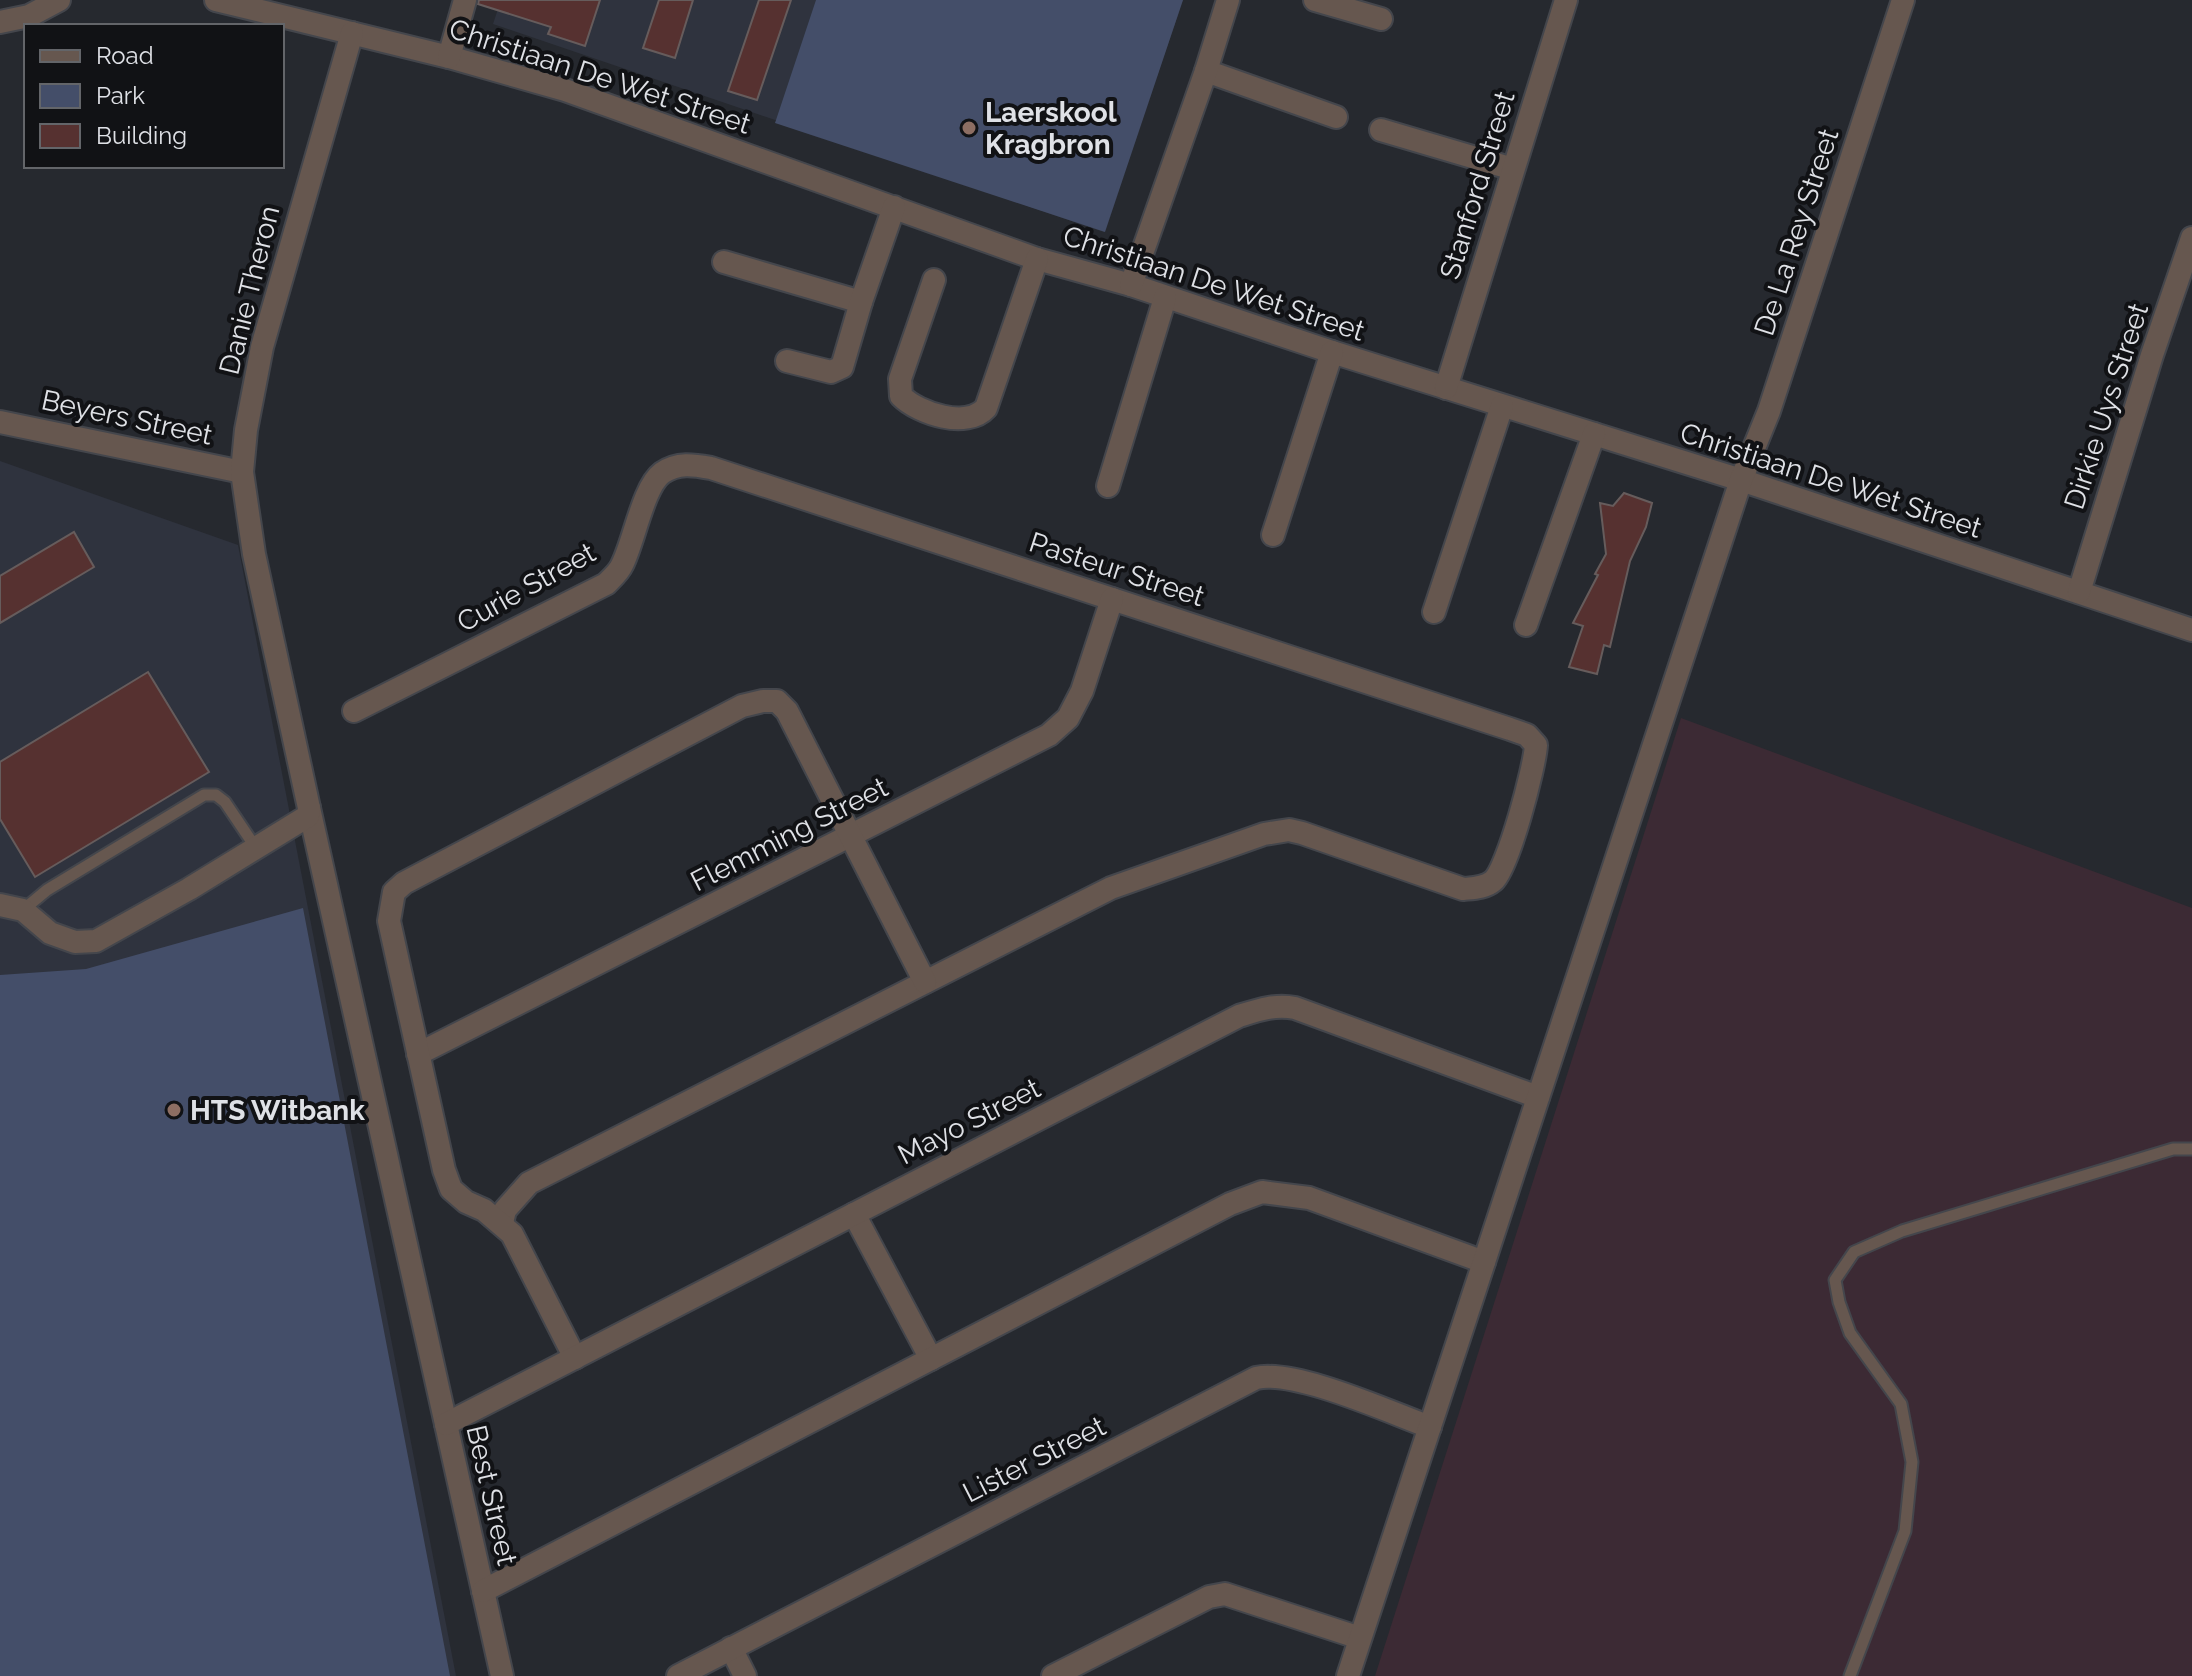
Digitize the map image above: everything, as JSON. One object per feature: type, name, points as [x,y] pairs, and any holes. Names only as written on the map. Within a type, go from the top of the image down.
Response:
[{"type":"street","points":[[0,22],[29,16],[59,0]]},
{"type":"street","name":"Christiaan De Wet Street","points":[[216,0],[449,57],[565,90],[1037,259],[1131,285],[1332,352],[1741,480],[2192,630]]},
{"type":"street","points":[[449,57],[465,0]]},
{"type":"street","points":[[1131,285],[1228,0]]},
{"type":"street","points":[[1315,0],[1381,19]]},
{"type":"street","name":"Stanford Street","points":[[1446,388],[1566,0]]},
{"type":"street","name":"De La Rey Street","points":[[1348,1676],[1741,480],[1769,411],[1903,0]]},
{"type":"street","name":"Danie Theron","points":[[309,808],[254,554],[242,472],[246,430],[262,347],[352,33]]},
{"type":"street","points":[[1206,71],[1336,117]]},
{"type":"street","points":[[1381,130],[1513,169]]},
{"type":"street","points":[[787,361],[831,372],[842,367],[894,207]]},
{"type":"street","name":"Dirkie Uys Street","points":[[2079,592],[2152,355],[2192,238]]},
{"type":"street","points":[[934,280],[900,379],[901,396],[918,408],[959,420],[978,415],[986,408],[1037,259]]},
{"type":"street","points":[[724,262],[861,302]]},
{"type":"street","points":[[1108,486],[1165,298]]},
{"type":"street","points":[[1273,535],[1332,352]]},
{"type":"street","points":[[1434,612],[1502,406]]},
{"type":"street","name":"Beyers Street","points":[[0,422],[242,472]]},
{"type":"street","points":[[1526,625],[1594,434]]},
{"type":"street","name":"Pasteur Street","points":[[675,467],[690,464],[711,468],[1510,729],[1527,735],[1536,745],[1532,776],[1500,873],[1486,886],[1463,889],[1302,833],[1278,831],[1111,888],[925,982]]},
{"type":"street","name":"Curie Street","points":[[354,711],[606,584],[621,568],[651,487],[660,474],[675,467]]},
{"type":"street","name":"Flemming Street","points":[[418,1054],[1049,735],[1068,718],[1082,691],[1112,599]]},
{"type":"street","points":[[502,1223],[505,1210],[529,1183],[925,982],[787,711],[777,701],[742,706],[404,883],[394,892],[389,921],[444,1170],[451,1189],[466,1202],[502,1223],[512,1234],[575,1358]]},
{"type":"street","points":[[0,905],[23,910],[50,933],[75,942],[96,941],[300,824],[308,816],[309,808]]},
{"type":"street","name":"Best Street","points":[[309,808],[502,1676]]},
{"type":"street","name":"Mayo Street","points":[[446,1424],[1239,1016],[1262,1009],[1282,1005],[1295,1008],[1538,1097]]},
{"type":"street","points":[[483,1591],[1230,1204],[1262,1192],[1309,1198],[1484,1262]]},
{"type":"street","points":[[854,1214],[931,1359]]},
{"type":"street","name":"Lister Street","points":[[678,1676],[1256,1378],[1270,1375],[1301,1381],[1430,1427]]},
{"type":"street","points":[[1053,1676],[1209,1597],[1225,1594],[1360,1638]]},
{"type":"street","points":[[731,1648],[745,1676]]},
{"type":"lane","points":[[23,910],[47,890],[204,795],[216,795],[225,802],[256,848]]},
{"type":"lane","points":[[1850,1676],[1905,1531],[1912,1462],[1901,1404],[1850,1333],[1835,1280],[1854,1252],[1902,1231],[2173,1149],[2192,1149]]},
{"type":"shaded area","name":"Laerskool Kragbron","points":[[501,0],[1183,0],[1104,232],[493,24]]},
{"type":"shaded area","name":"HTS Witbank","points":[[0,461],[238,545],[456,1676],[0,1676]]},
{"type":"shaded area","points":[[1681,718],[2192,908],[2192,1676],[1375,1676]]},
{"type":"green space","name":"Laerskool Kragbron","points":[[816,0],[1183,0],[1105,232],[775,123]]},
{"type":"green space","name":"HTS Witbank","points":[[303,908],[450,1676],[0,1676],[0,975],[86,969]]},
{"type":"building","points":[[479,0],[600,0],[585,46],[548,34],[551,27],[478,4]]},
{"type":"building","points":[[659,0],[693,0],[675,58],[643,48]]},
{"type":"building","points":[[759,0],[791,0],[757,100],[728,91]]},
{"type":"building","points":[[1624,493],[1652,503],[1646,527],[1630,561],[1610,647],[1604,645],[1597,674],[1569,667],[1583,626],[1573,623],[1606,554],[1600,503],[1613,506]]},
{"type":"building","points":[[74,532],[94,567],[0,623],[0,576]]},
{"type":"building","points":[[148,672],[209,772],[35,877],[0,819],[0,762]]},
{"type":"place","name":"Laerskool Kragbron","points":[[969,128]]},
{"type":"place","name":"HTS Witbank","points":[[174,1110]]}]
